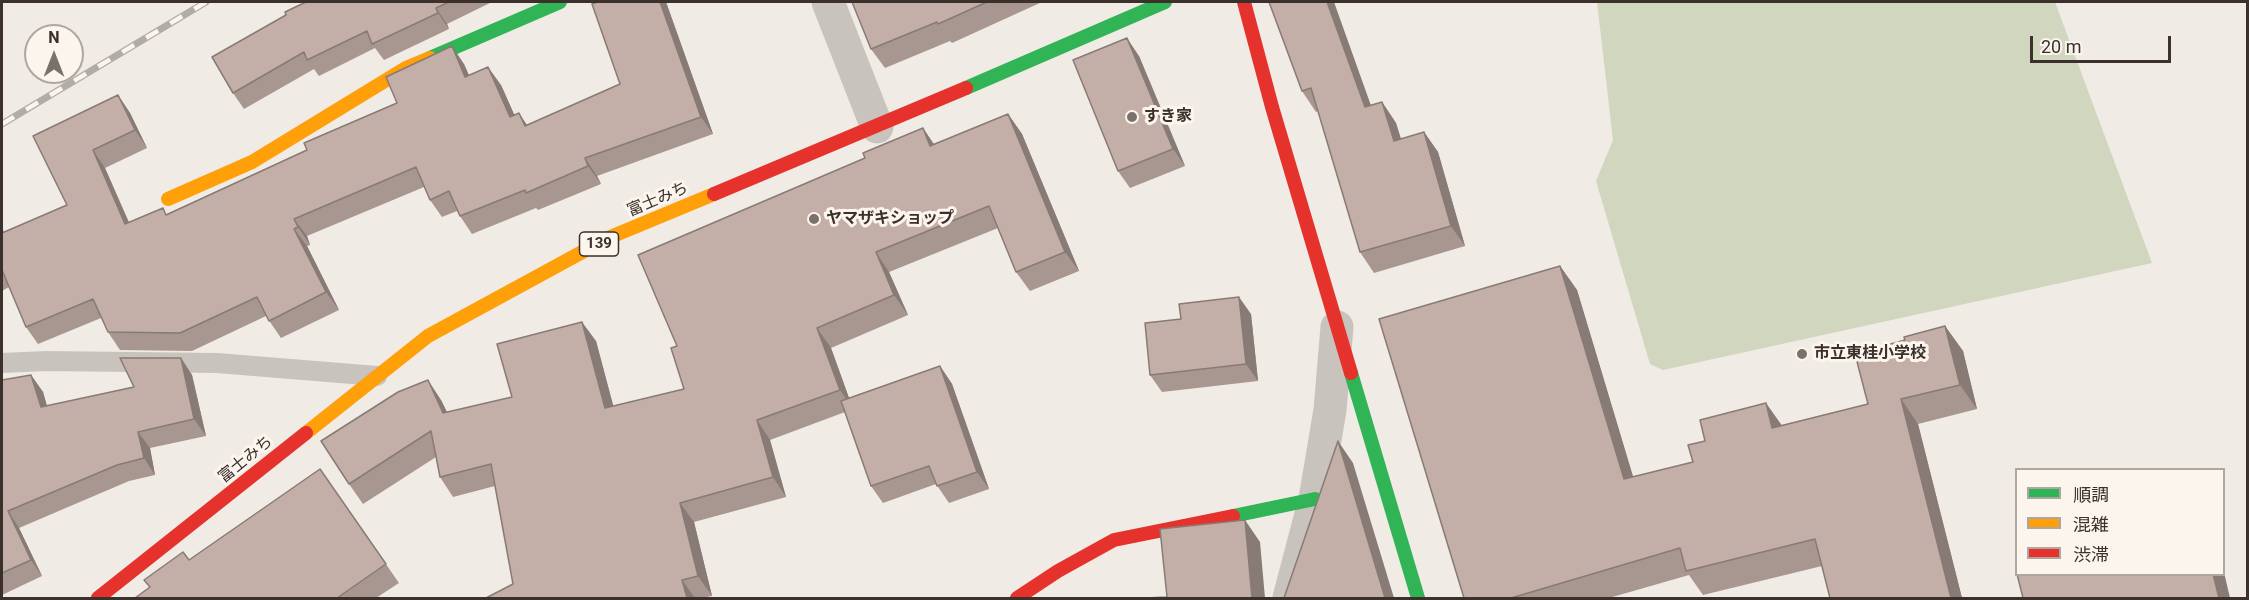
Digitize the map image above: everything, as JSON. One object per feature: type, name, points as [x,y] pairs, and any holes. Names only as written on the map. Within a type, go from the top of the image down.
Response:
[{"type":"main road","points":[[168,199],[252,162],[405,68],[560,2]]},
{"type":"main road","name":"富士みち","points":[[98,598],[428,336],[608,238],[877,127],[1165,2]]},
{"type":"main road","points":[[1244,2],[1272,107],[1418,598]]},
{"type":"main road","points":[[1017,598],[1058,571],[1114,540],[1315,499]]},
{"type":"street","points":[[828,2],[877,127]]},
{"type":"street","points":[[1289,598],[1315,499],[1330,410],[1337,327]]},
{"type":"lane","points":[[2,363],[46,361],[217,363],[377,376]]},
{"type":"green space","points":[[1597,2],[2055,2],[2152,263],[1663,370],[1650,364],[1596,181],[1613,140]]},
{"type":"building","points":[[306,2],[449,2],[436,8],[438,13],[372,44],[367,31],[307,60],[304,52],[233,93],[212,57],[286,15],[285,12]]},
{"type":"building","points":[[598,2],[660,2],[701,117],[585,158],[588,166],[526,193],[525,190],[460,216],[449,191],[430,200],[416,167],[294,219],[298,227],[294,229],[326,292],[269,321],[257,297],[180,333],[108,332],[93,299],[26,327],[2,270],[2,233],[67,205],[33,136],[118,95],[135,130],[93,150],[125,224],[163,208],[166,215],[307,150],[304,143],[397,103],[386,77],[452,46],[465,77],[488,67],[510,117],[519,113],[525,126],[620,84],[592,4]]},
{"type":"building","points":[[852,2],[987,2],[938,24],[937,22],[871,49]]},
{"type":"building","points":[[1269,2],[1327,2],[1365,107],[1382,102],[1394,141],[1424,132],[1451,226],[1360,252],[1311,88],[1302,91]]},
{"type":"building","points":[[1127,38],[1173,149],[1118,171],[1073,60]]},
{"type":"building","points":[[1008,114],[1065,252],[1016,272],[989,206],[876,252],[894,295],[817,328],[840,390],[757,420],[773,477],[680,503],[698,576],[682,580],[687,598],[486,598],[513,584],[491,464],[440,477],[431,431],[349,484],[321,441],[398,392],[428,380],[443,413],[512,397],[497,344],[582,322],[605,408],[684,389],[671,348],[677,346],[638,255],[865,158],[863,153],[923,128],[930,146]]},
{"type":"building","points":[[1560,266],[1624,479],[1693,462],[1688,445],[1705,441],[1700,420],[1766,403],[1772,428],[1868,404],[1855,354],[1945,326],[1960,385],[1901,399],[1951,598],[1830,598],[1815,539],[1686,571],[1680,548],[1511,598],[1464,598],[1379,319]]},
{"type":"building","points":[[1239,297],[1246,364],[1150,375],[1145,323],[1181,319],[1179,304]]},
{"type":"building","points":[[120,358],[181,358],[194,419],[138,432],[144,458],[117,465],[8,511],[31,560],[2,573],[2,380],[31,375],[41,407],[134,387]]},
{"type":"building","points":[[940,366],[977,472],[937,486],[929,466],[871,486],[841,401]]},
{"type":"building","points":[[1338,441],[1385,598],[1284,598]]},
{"type":"building","points":[[320,469],[386,564],[337,598],[135,598],[150,587],[144,580],[183,552],[189,560]]},
{"type":"building","points":[[1245,520],[1252,598],[1146,598],[1167,597],[1160,529]]},
{"type":"building","points":[[2018,576],[2214,576],[2219,598],[2023,598]]},
{"type":"railway","points":[[2,124],[206,2]]},
{"type":"traffic: fast","points":[[430,58],[560,2]]},
{"type":"traffic: fast","points":[[966,88],[1165,2]]},
{"type":"traffic: fast","points":[[1351,373],[1418,598]]},
{"type":"traffic: fast","points":[[1233,516],[1315,499]]},
{"type":"traffic: slow","points":[[168,199],[252,162],[406,68],[430,58]]},
{"type":"traffic: slow","points":[[306,433],[428,336],[608,238],[714,194]]},
{"type":"traffic: jam","points":[[1244,2],[1272,107],[1351,373]]},
{"type":"traffic: jam","points":[[714,194],[966,88]]},
{"type":"traffic: jam","points":[[98,598],[306,433]]},
{"type":"traffic: jam","points":[[1017,598],[1058,571],[1114,540],[1233,516]]},
{"type":"place","name":"すき家","points":[[1132,117]]},
{"type":"place","name":"ヤマザキショップ","points":[[814,219]]},
{"type":"place","name":"市立東桂小学校","points":[[1802,354]]}]
